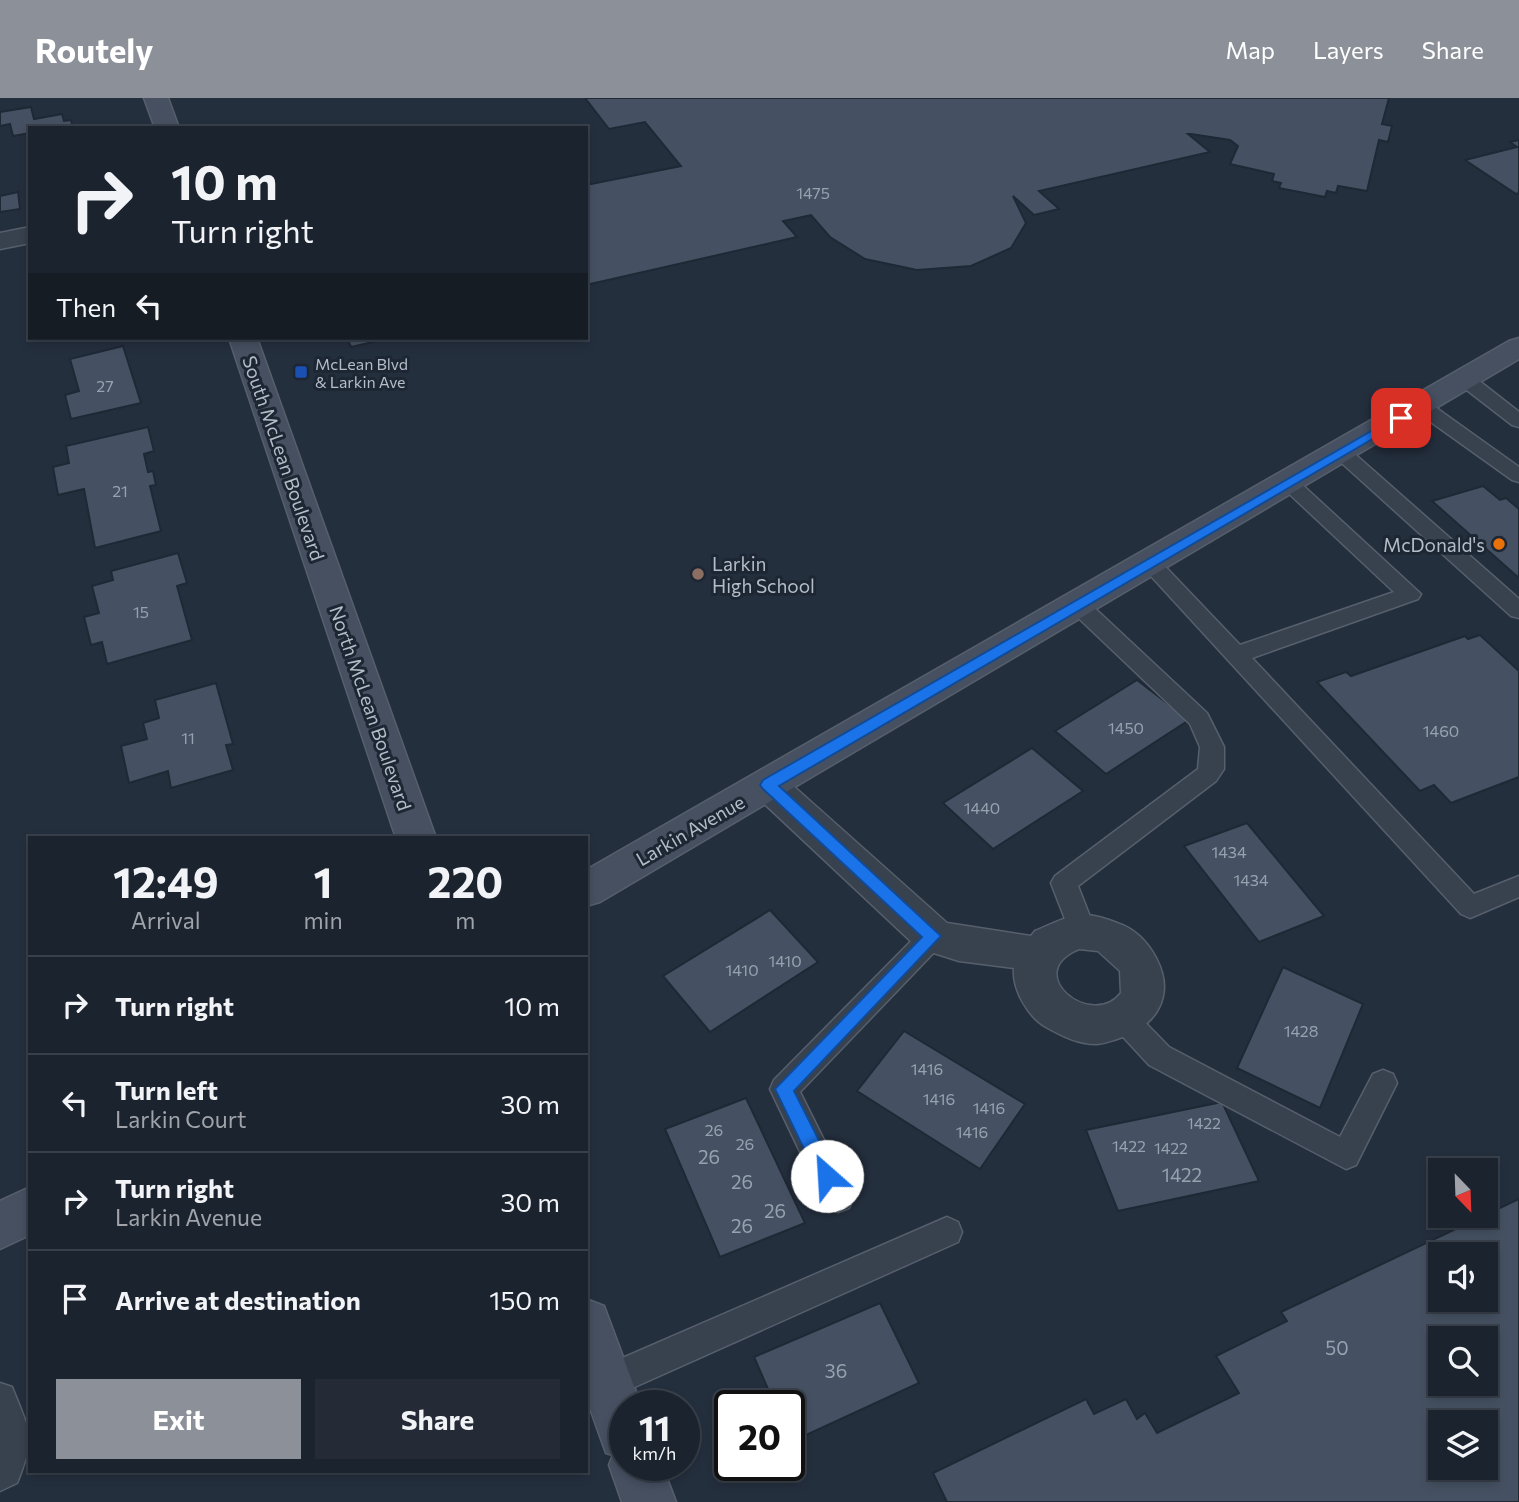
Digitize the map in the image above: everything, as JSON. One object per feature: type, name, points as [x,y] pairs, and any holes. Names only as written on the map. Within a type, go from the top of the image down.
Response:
[{"type":"main road","points":[[156,98],[166,126]]},
{"type":"main road","name":"South McLean Boulevard","points":[[244,340],[326,578]]},
{"type":"main road","name":"Larkin Avenue","points":[[588,889],[1519,347]]},
{"type":"main road","name":"North McLean Boulevard","points":[[326,578],[415,836]]},
{"type":"main road","points":[[0,1226],[28,1210]]},
{"type":"main road","points":[[588,1330],[610,1390]]},
{"type":"main road","points":[[642,1481],[649,1502]]},
{"type":"street","points":[[0,241],[28,235]]},
{"type":"street","points":[[768,785],[933,936],[959,944],[1037,954]]},
{"type":"street","points":[[1083,932],[1110,938],[1125,947],[1143,973],[1141,1002],[1123,1018],[1096,1025],[1076,1022],[1058,1013],[1044,1000],[1035,985],[1033,969],[1037,954],[1048,942],[1061,935],[1083,932]]},
{"type":"lane","points":[[1466,380],[1519,421]]},
{"type":"lane","points":[[1421,406],[1519,476]]},
{"type":"lane","points":[[1341,452],[1519,611]]},
{"type":"lane","points":[[1236,655],[1410,594],[1289,482]]},
{"type":"lane","points":[[1150,563],[1470,907],[1519,886]]},
{"type":"lane","points":[[1078,605],[1199,719],[1212,747],[1212,769],[1208,775],[1064,883],[1083,932]]},
{"type":"lane","points":[[838,1198],[784,1089],[933,936]]},
{"type":"lane","points":[[1123,1018],[1159,1056],[1346,1155],[1383,1083]]},
{"type":"lane","points":[[607,1382],[947,1232]]},
{"type":"lane","points":[[0,1399],[16,1443],[5,1471],[0,1474]]},
{"type":"building","points":[[585,98],[1389,98],[1382,124],[1392,126],[1388,142],[1379,140],[1367,191],[1338,186],[1336,193],[1327,191],[1325,197],[1279,188],[1281,183],[1272,181],[1274,174],[1230,164],[1238,146],[1230,140],[1188,134],[1210,152],[1039,191],[1059,209],[1034,215],[1013,196],[1026,223],[1011,248],[971,266],[917,270],[865,259],[830,237],[811,215],[783,221],[797,237],[588,285],[588,185],[681,166],[645,122],[609,129]]},
{"type":"building","points":[[31,107],[34,119],[62,114],[64,121],[71,120],[72,126],[28,126],[28,133],[13,136],[10,124],[0,126],[0,112]]},
{"type":"building","points":[[1519,140],[1519,193],[1516,194],[1465,160],[1517,147],[1510,142]]},
{"type":"building","points":[[18,192],[20,209],[0,212],[0,196]]},
{"type":"building","points":[[348,340],[381,340],[351,347]]},
{"type":"building","points":[[123,346],[141,403],[71,419],[65,395],[79,391],[70,359]]},
{"type":"building","points":[[148,427],[154,451],[144,454],[148,472],[153,471],[156,485],[150,486],[161,531],[95,548],[84,489],[58,495],[53,467],[69,463],[66,446]]},
{"type":"building","name":"McDonald's","points":[[1483,486],[1500,500],[1506,498],[1519,509],[1519,578],[1432,501]]},
{"type":"building","points":[[178,553],[187,583],[177,586],[192,640],[107,664],[102,642],[91,645],[84,617],[99,613],[92,586],[113,580],[111,571]]},
{"type":"building","points":[[1480,635],[1519,671],[1519,777],[1451,803],[1434,785],[1420,791],[1317,682],[1346,672],[1351,676],[1465,636],[1468,639]]},
{"type":"building","points":[[1137,680],[1189,720],[1106,774],[1055,731]]},
{"type":"building","points":[[216,683],[233,744],[226,745],[233,770],[171,788],[168,771],[129,783],[121,746],[147,739],[143,723],[159,718],[155,700]]},
{"type":"building","points":[[1032,748],[1083,791],[993,849],[943,803]]},
{"type":"building","points":[[1247,823],[1324,916],[1259,942],[1184,846]]},
{"type":"building","points":[[770,910],[818,962],[710,1032],[663,976]]},
{"type":"building","points":[[1283,967],[1363,1004],[1320,1108],[1237,1068]]},
{"type":"building","points":[[904,1031],[1025,1104],[980,1169],[857,1091]]},
{"type":"building","points":[[746,1098],[805,1223],[720,1257],[665,1129]]},
{"type":"building","points":[[1222,1102],[1259,1181],[1118,1211],[1086,1130]]},
{"type":"building","points":[[1519,1199],[1519,1502],[947,1502],[933,1473],[1086,1399],[1094,1414],[1126,1399],[1137,1419],[1145,1413],[1157,1433],[1239,1393],[1216,1356],[1287,1321],[1281,1312],[1428,1242],[1428,1312],[1498,1312],[1498,1242],[1428,1242],[1458,1228],[1498,1228],[1498,1209]]},
{"type":"building","points":[[880,1303],[919,1383],[805,1436],[805,1390],[768,1390],[754,1357]]},
{"type":"place","name":"McLean Blvd & Larkin Ave","points":[[301,372]]},
{"type":"place","name":"McDonald's","points":[[1499,544]]},
{"type":"place","name":"Larkin High School","points":[[698,574]]},
{"type":"route","points":[[827,1176],[784,1089],[933,936],[768,785],[1401,418]]}]
